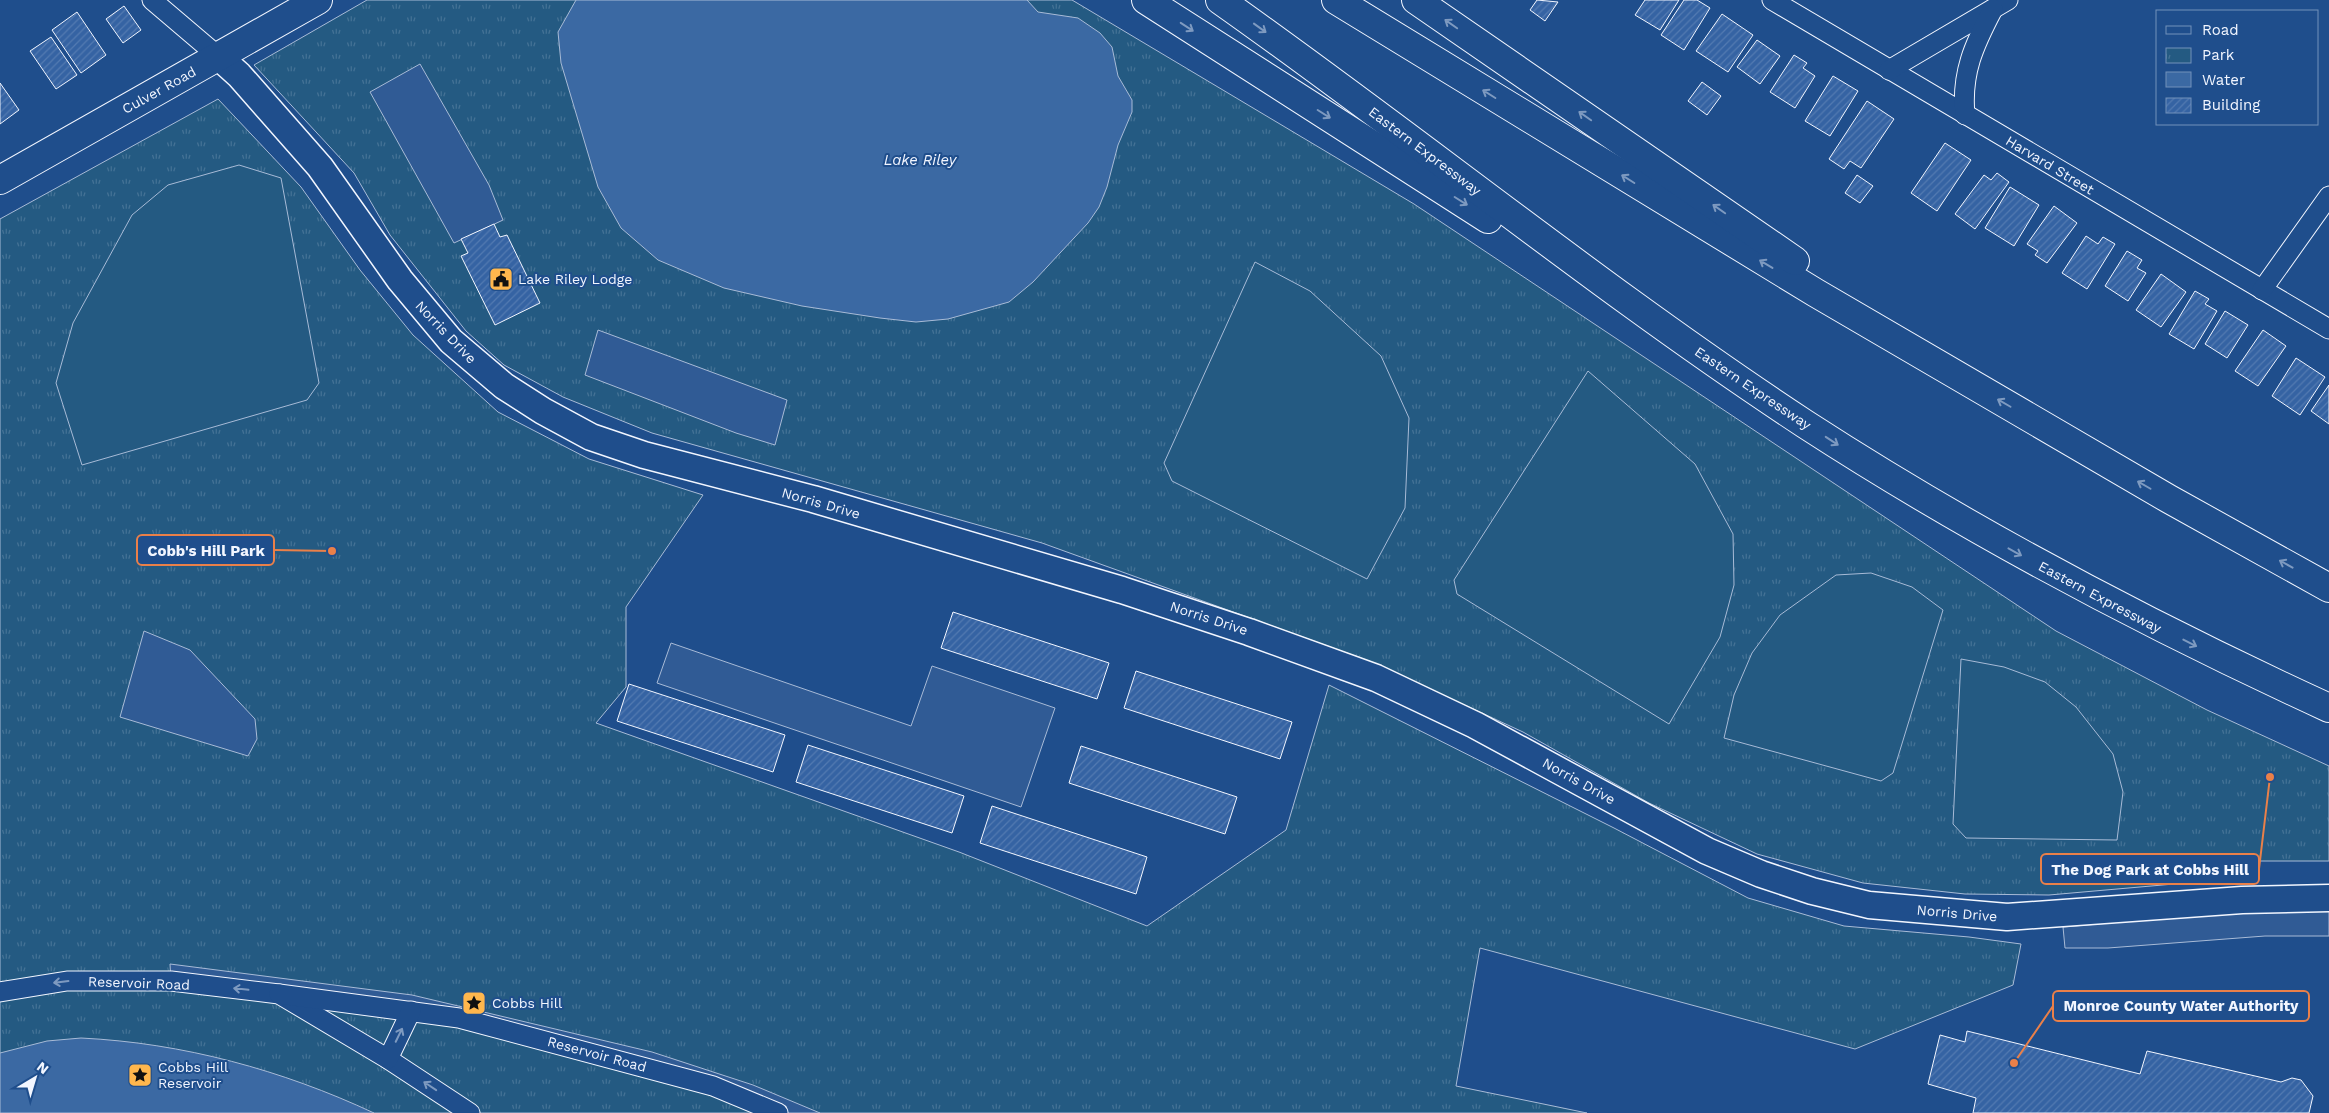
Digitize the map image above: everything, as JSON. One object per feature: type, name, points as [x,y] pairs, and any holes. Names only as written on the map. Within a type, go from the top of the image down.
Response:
[{"type":"main road","name":"Culver Road","points":[[0,180],[318,0]]},
{"type":"main road","points":[[1146,0],[1712,360]]},
{"type":"main road","name":"Eastern Expressway","points":[[1220,0],[1620,296],[1867,464],[1995,540],[2193,644],[2329,708]]},
{"type":"main road","points":[[1336,0],[1697,222],[2176,503],[2329,588]]},
{"type":"main road","points":[[1416,0],[1975,386]]},
{"type":"street","points":[[152,0],[219,57]]},
{"type":"street","name":"Harvard Street","points":[[1772,0],[2329,329]]},
{"type":"street","points":[[1889,70],[2000,4]]},
{"type":"street","points":[[1965,115],[1964,84],[1967,71],[1979,36],[2000,4]]},
{"type":"street","name":"Norris Drive","points":[[219,57],[239,75],[309,154],[341,195],[400,280],[451,341],[504,386],[551,416],[592,437],[644,456],[813,500],[1122,590],[1250,632],[1376,678],[1475,725],[1707,851],[1761,874],[1822,893],[1869,905],[2007,917],[2242,900],[2329,898]]},
{"type":"street","points":[[2262,290],[2329,196]]},
{"type":"street","name":"Reservoir Road","points":[[0,992],[77,981],[171,981],[459,1018],[712,1086],[778,1113]]},
{"type":"street","name":"Reservoir Road","points":[[279,994],[388,1059],[470,1113]]},
{"type":"street","points":[[388,1059],[411,1012]]},
{"type":"green space","points":[[367,0],[1072,0],[1414,204],[2056,631],[2207,710],[2329,766],[2329,861],[2208,861],[2208,881],[2049,895],[1965,894],[1863,883],[1757,854],[1649,803],[1523,732],[1369,661],[1042,543],[652,433],[563,397],[504,365],[466,331],[390,235],[354,173],[254,65]]},
{"type":"green space","points":[[218,99],[301,187],[360,270],[413,335],[498,412],[589,459],[703,495],[626,607],[626,687],[596,723],[959,852],[1147,926],[1286,830],[1329,685],[1614,828],[1748,898],[1844,926],[1969,937],[2021,944],[2013,985],[1855,1049],[1480,948],[1456,1086],[1587,1113],[0,1113],[0,219]]},
{"type":"green space","points":[[239,165],[281,178],[319,383],[307,400],[82,465],[56,383],[73,323],[132,215],[168,185]]},
{"type":"green space","points":[[1255,262],[1310,291],[1381,356],[1409,418],[1405,508],[1367,579],[1172,481],[1164,463]]},
{"type":"green space","points":[[1588,371],[1695,464],[1733,534],[1734,585],[1720,637],[1669,724],[1457,594],[1454,580]]},
{"type":"green space","points":[[1871,573],[1912,587],[1943,610],[1893,773],[1881,781],[1724,738],[1734,695],[1752,653],[1780,615],[1836,575]]},
{"type":"green space","points":[[1961,659],[2004,667],[2045,682],[2076,707],[2113,754],[2123,792],[2117,840],[1966,838],[1953,824]]},
{"type":"shaded area","points":[[420,64],[489,185],[503,220],[454,243],[370,92]]},
{"type":"shaded area","points":[[598,330],[787,400],[775,445],[736,433],[585,375]]},
{"type":"shaded area","points":[[144,631],[190,650],[255,719],[257,739],[248,756],[120,717]]},
{"type":"shaded area","points":[[671,643],[911,726],[932,666],[1055,708],[1021,807],[657,683]]},
{"type":"shaded area","points":[[2329,909],[2329,936],[2265,936],[2108,948],[2065,948],[2063,927],[2216,914]]},
{"type":"shaded area","points":[[170,964],[412,995],[652,1052],[753,1085],[820,1113],[778,1113],[555,1043],[171,981]]},
{"type":"water","name":"Lake Riley","points":[[576,0],[1027,0],[1038,12],[1078,18],[1100,33],[1112,47],[1118,76],[1132,100],[1132,112],[1118,145],[1107,187],[1099,207],[1088,223],[1033,282],[1009,302],[948,319],[916,322],[802,306],[724,288],[658,260],[621,228],[598,187],[561,63],[558,32]]},
{"type":"water","name":"Cobbs Hill Reservoir","points":[[81,1038],[157,1046],[231,1061],[304,1084],[374,1113],[0,1113],[0,1053],[47,1041]]},
{"type":"building","points":[[1537,0],[1558,2],[1545,21],[1530,10]]},
{"type":"building","points":[[1645,0],[1679,0],[1660,30],[1635,15]]},
{"type":"building","points":[[1684,0],[1697,0],[1710,8],[1684,50],[1661,35]]},
{"type":"building","points":[[124,6],[141,30],[123,43],[106,19]]},
{"type":"building","points":[[77,12],[106,55],[81,73],[52,30]]},
{"type":"building","points":[[1722,14],[1753,35],[1728,72],[1696,51]]},
{"type":"building","points":[[51,37],[77,75],[56,89],[30,51]]},
{"type":"building","points":[[1757,40],[1780,56],[1760,84],[1737,67]]},
{"type":"building","points":[[1794,55],[1807,63],[1803,68],[1815,76],[1795,108],[1770,92]]},
{"type":"building","points":[[1833,76],[1858,91],[1830,136],[1805,121]]},
{"type":"building","points":[[1702,82],[1721,96],[1707,115],[1688,101]]},
{"type":"building","points":[[0,83],[19,110],[0,124]]},
{"type":"building","points":[[1867,101],[1894,119],[1861,168],[1850,161],[1844,169],[1829,159]]},
{"type":"building","points":[[1945,143],[1971,160],[1937,211],[1911,193]]},
{"type":"building","points":[[1997,173],[2009,182],[1975,229],[1955,214],[1984,175],[1991,180]]},
{"type":"building","points":[[1857,175],[1873,186],[1860,203],[1845,193]]},
{"type":"building","points":[[2010,187],[2039,205],[2014,246],[1985,228]]},
{"type":"building","points":[[2054,206],[2077,223],[2047,263],[2035,255],[2038,251],[2027,244]]},
{"type":"building","name":"Lake Riley Lodge","points":[[494,224],[500,237],[507,235],[540,303],[495,325],[461,256],[468,253],[461,239]]},
{"type":"building","points":[[2086,236],[2098,244],[2103,237],[2115,244],[2087,289],[2062,273]]},
{"type":"building","points":[[2127,251],[2142,260],[2137,268],[2146,273],[2128,301],[2105,286]]},
{"type":"building","points":[[2161,274],[2186,292],[2161,327],[2136,310]]},
{"type":"building","points":[[2195,291],[2209,299],[2205,304],[2217,311],[2194,349],[2169,334]]},
{"type":"building","points":[[2225,311],[2248,325],[2227,358],[2205,344]]},
{"type":"building","points":[[2263,330],[2286,346],[2258,386],[2235,371]]},
{"type":"building","points":[[2296,358],[2325,377],[2300,415],[2272,396]]},
{"type":"building","points":[[2329,385],[2329,424],[2311,411]]},
{"type":"building","points":[[953,612],[1109,663],[1097,699],[941,648]]},
{"type":"building","points":[[1136,671],[1292,722],[1280,759],[1124,708]]},
{"type":"building","points":[[629,684],[785,735],[773,772],[617,721]]},
{"type":"building","points":[[808,745],[964,796],[952,833],[796,782]]},
{"type":"building","points":[[1081,746],[1237,797],[1225,834],[1069,783]]},
{"type":"building","points":[[992,806],[1147,857],[1136,894],[980,843]]},
{"type":"building","points":[[1967,1031],[2140,1074],[2147,1051],[2281,1082],[2292,1078],[2301,1080],[2313,1096],[2309,1113],[1973,1113],[1976,1098],[1928,1084],[1940,1035],[1965,1042]]},
{"type":"place","name":"Lake Riley Lodge","points":[[501,279]]},
{"type":"place","name":"Cobb's Hill Park","points":[[332,551]]},
{"type":"place","name":"The Dog Park at Cobbs Hill","points":[[2270,777]]},
{"type":"place","name":"Cobbs Hill","points":[[474,1003]]},
{"type":"place","name":"Monroe County Water Authority","points":[[2014,1063]]},
{"type":"place","name":"Cobbs Hill Reservoir","points":[[140,1075]]}]
